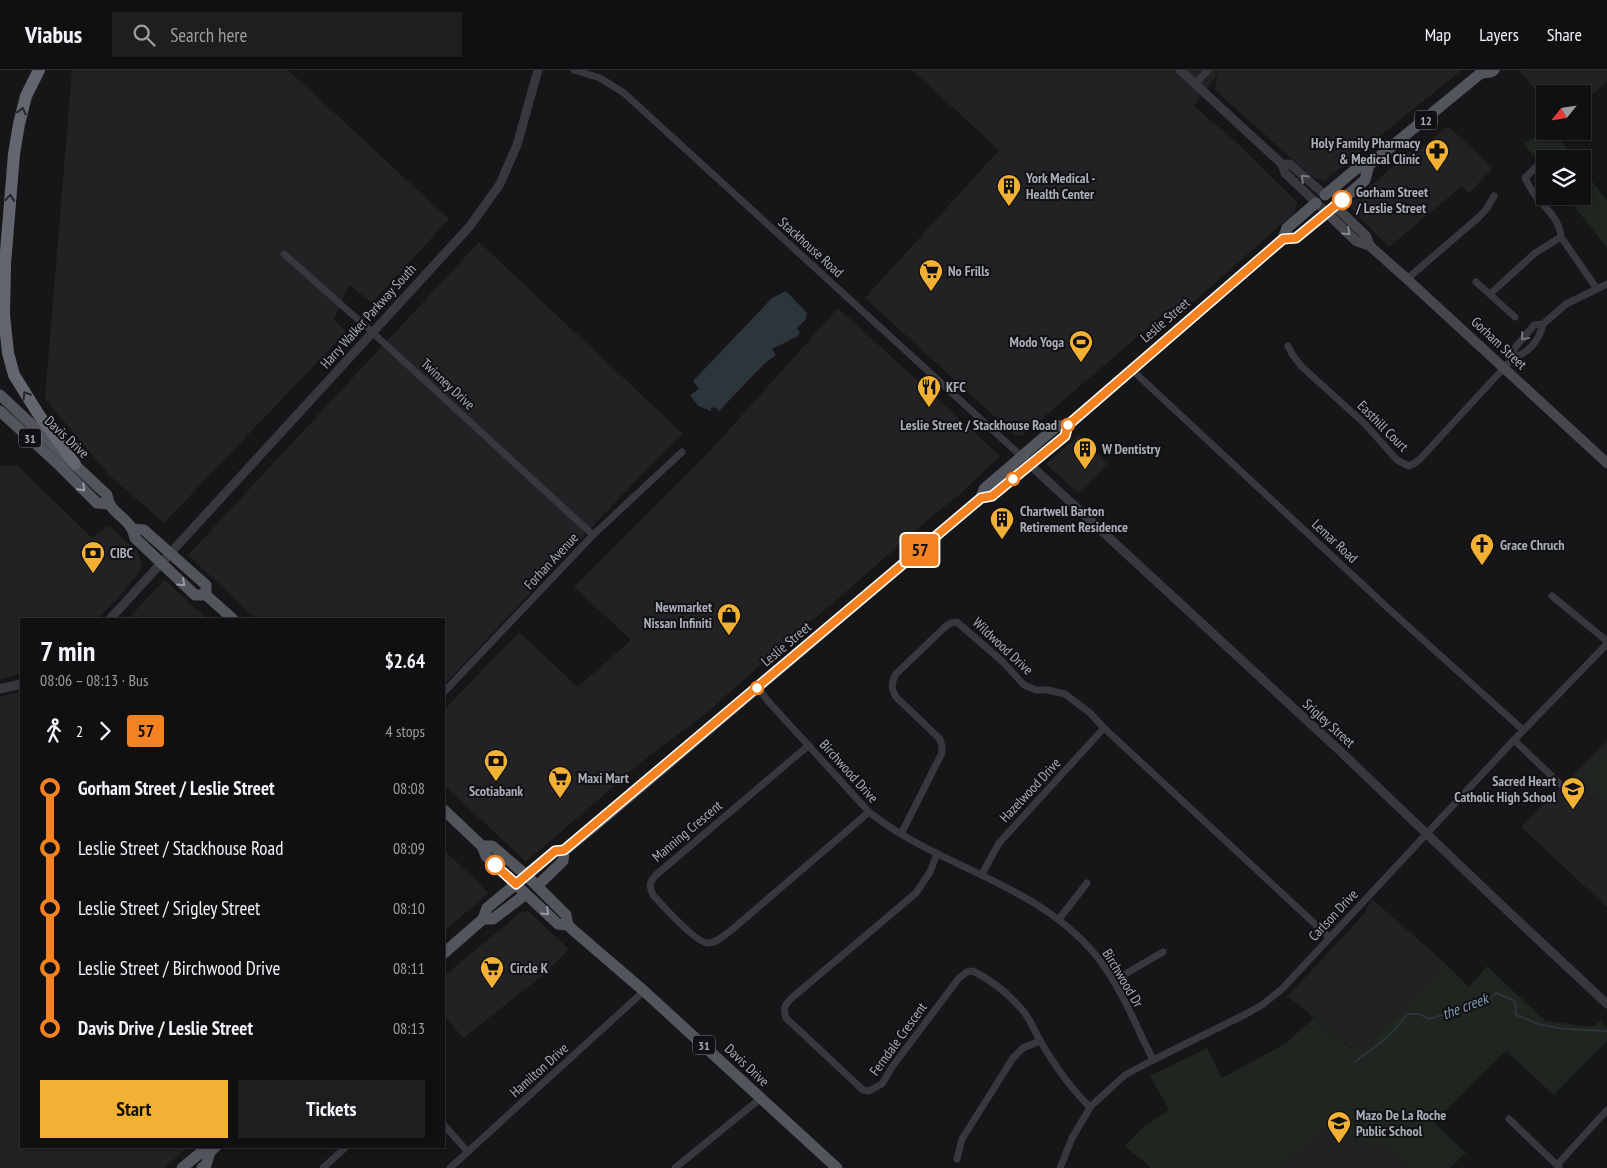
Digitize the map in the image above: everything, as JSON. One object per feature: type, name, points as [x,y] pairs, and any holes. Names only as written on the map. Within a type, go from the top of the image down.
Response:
[{"type":"highway","points":[[39,70],[26,96],[14,154],[5,264],[4,315],[8,353],[14,375],[39,415],[75,464]]},
{"type":"main road","name":"Leslie Street","points":[[445,952],[483,919],[487,908],[526,875],[555,851],[564,850],[758,687],[981,498],[984,489],[1026,461],[1057,426],[1068,425],[1283,239],[1288,228],[1325,195],[1356,169],[1370,165],[1481,72],[1491,72],[1494,70]]},
{"type":"main road","name":"Leslie Street","points":[[1283,239],[1296,238],[1331,209],[1365,180],[1370,165]]},
{"type":"main road","name":"Gorham Street","points":[[1331,209],[1366,236],[1370,246],[1408,278],[1607,463]]},
{"type":"main road","name":"Davis Drive","points":[[0,395],[75,464],[106,495],[108,504],[133,528],[144,530],[206,585],[206,594],[232,618]]},
{"type":"main road","name":"Davis Drive","points":[[0,411],[59,465],[97,504],[108,504]]},
{"type":"main road","name":"Davis Drive","points":[[133,528],[135,538],[195,595],[206,594]]},
{"type":"main road","name":"Davis Drive","points":[[445,811],[482,846],[486,856],[558,924],[568,925],[644,991],[837,1168]]},
{"type":"main road","name":"Davis Drive","points":[[482,846],[492,846],[526,875],[566,915],[568,925]]},
{"type":"main road","name":"Leslie Street","points":[[483,919],[493,919],[537,886],[563,861],[564,850]]},
{"type":"main road","points":[[182,1168],[199,1154],[213,1149]]},
{"type":"main road","points":[[202,1168],[206,1165],[213,1149]]},
{"type":"street","name":"Harry Walker Parkway South","points":[[111,618],[470,226],[500,184],[518,145],[538,70]]},
{"type":"street","name":"Stackhouse Road","points":[[574,70],[600,78],[624,93],[1026,461]]},
{"type":"street","name":"Gorham Street","points":[[1180,70],[1282,164],[1285,173],[1316,203],[1331,209]]},
{"type":"street","points":[[1195,84],[1208,70]]},
{"type":"street","name":"Gorham Street","points":[[1282,164],[1290,164],[1325,195],[1331,209]]},
{"type":"street","points":[[1536,167],[1525,178],[1536,196]]},
{"type":"street","points":[[1408,278],[1479,217],[1494,196]]},
{"type":"street","points":[[1544,205],[1559,227],[1560,237],[1597,289]]},
{"type":"street","points":[[1490,294],[1535,253],[1560,237]]},
{"type":"street","name":"Twinney Drive","points":[[284,254],[593,534]]},
{"type":"street","points":[[1476,282],[1515,317]]},
{"type":"street","points":[[1505,368],[1513,358],[1514,349],[1534,325],[1543,324],[1566,304],[1607,284]]},
{"type":"street","points":[[1513,358],[1522,356],[1541,335],[1543,324]]},
{"type":"street","name":"Easthill Court","points":[[1288,346],[1301,366],[1365,424],[1397,460],[1410,466],[1420,459],[1505,368]]},
{"type":"street","name":"Lemar Road","points":[[1131,369],[1390,610],[1523,730]]},
{"type":"street","name":"Forhan Avenue","points":[[445,691],[593,534],[682,452]]},
{"type":"street","name":"Srigley Street","points":[[1026,461],[1340,751],[1607,1004]]},
{"type":"street","points":[[1552,596],[1607,643]]},
{"type":"street","name":"Wildwood Drive","points":[[901,834],[942,752],[942,746],[940,739],[896,697],[892,684],[896,674],[922,648],[951,623],[957,622],[1003,662],[1024,685],[1036,690],[1048,690],[1065,694],[1090,713],[1329,937]]},
{"type":"street","name":"Carlson Drive","points":[[1060,1168],[1072,1138],[1090,1107],[1125,1075],[1262,1005],[1282,989],[1523,730],[1607,643]]},
{"type":"street","points":[[0,689],[20,684]]},
{"type":"street","name":"Birchwood Drive","points":[[758,687],[868,812],[884,824],[937,854]]},
{"type":"street","name":"Hazelwood Drive","points":[[982,874],[999,843],[1104,728]]},
{"type":"street","points":[[1514,740],[1560,784]]},
{"type":"street","name":"Manning Crescent","points":[[809,745],[656,875],[650,882],[653,895],[695,938],[706,944],[714,942],[734,928],[868,812]]},
{"type":"street","points":[[937,854],[1009,888],[1059,919],[1086,883]]},
{"type":"street","name":"Ferndale Crescent","points":[[937,854],[930,872],[916,893],[794,996],[786,1004],[784,1011],[786,1018],[863,1090],[869,1091],[882,1084],[892,1067],[959,978],[967,972],[973,971],[1009,995],[1025,1013],[1061,1074],[1090,1107]]},
{"type":"street","name":"Birchwood Dr","points":[[1059,919],[1094,954],[1113,981],[1153,1060]]},
{"type":"street","points":[[1113,981],[1163,952]]},
{"type":"street","name":"Hamilton Drive","points":[[450,1168],[644,991]]},
{"type":"street","points":[[956,1159],[962,1139],[1013,1058],[1023,1048],[1040,1041]]},
{"type":"street","points":[[675,1168],[761,1098]]},
{"type":"street","points":[[1508,1119],[1558,1167],[1607,1110]]},
{"type":"street","points":[[445,1125],[468,1152]]},
{"type":"street","points":[[323,1168],[345,1148]]},
{"type":"shaded area","points":[[72,70],[288,70],[449,219],[372,303],[349,285],[334,319],[346,332],[164,523],[110,476],[45,399]]},
{"type":"shaded area","points":[[912,70],[1462,70],[1324,181],[1311,176],[1215,90],[1217,75],[1194,106],[1237,143],[1297,202],[1295,212],[1180,314],[1172,307],[1023,435],[1016,436],[865,298],[999,150]]},
{"type":"shaded area","points":[[1522,70],[1607,70],[1607,82],[1591,95],[1591,85],[1536,85],[1536,91],[1520,72]]},
{"type":"shaded area","points":[[1448,126],[1493,168],[1469,193],[1462,186],[1389,247],[1352,210],[1351,203],[1409,152],[1415,153]]},
{"type":"shaded area","points":[[1536,136],[1536,140],[1561,140],[1568,150],[1536,150],[1536,159],[1524,144]]},
{"type":"shaded area","points":[[1591,180],[1607,201],[1607,248],[1573,205],[1591,205]]},
{"type":"shaded area","points":[[479,242],[683,434],[640,476],[445,684],[445,618],[255,618],[188,555]]},
{"type":"shaded area","points":[[786,291],[807,313],[806,319],[797,328],[800,333],[772,349],[776,355],[764,364],[719,411],[716,408],[711,407],[711,411],[698,406],[690,395],[699,389],[693,381],[772,298]]},
{"type":"shaded area","points":[[838,308],[1000,456],[959,495],[802,628],[704,715],[650,755],[526,862],[445,786],[445,709],[519,632],[578,687],[631,640],[574,587],[709,452]]},
{"type":"shaded area","points":[[1079,435],[1109,464],[1078,493],[1046,464]]},
{"type":"shaded area","points":[[0,466],[18,466],[92,538],[109,526],[138,552],[142,566],[119,597],[98,618],[20,618],[20,673],[0,680]]},
{"type":"shaded area","points":[[165,579],[206,618],[129,618]]},
{"type":"shaded area","points":[[20,691],[20,1148],[187,1148],[164,1168],[0,1168],[0,697]]},
{"type":"shaded area","name":"Sacred Heart Catholic High School","points":[[1607,740],[1607,907],[1521,827]]},
{"type":"shaded area","points":[[1607,752],[1607,800],[1583,777]]},
{"type":"shaded area","points":[[445,851],[489,893],[445,930]]},
{"type":"shaded area","points":[[1373,900],[1446,964],[1366,1047],[1354,1050],[1291,999],[1286,998],[1366,912],[1368,905]]},
{"type":"shaded area","points":[[528,911],[569,949],[550,970],[463,1038],[445,1016],[445,975],[521,912]]},
{"type":"shaded area","points":[[1446,964],[1469,987],[1487,966],[1545,1021],[1593,1027],[1600,1021],[1607,1028],[1607,1041],[1554,1095],[1506,1051],[1434,1122],[1466,1153],[1450,1168],[1410,1168],[1391,1149],[1350,1139],[1328,1126],[1281,1168],[1151,1168],[1125,1146],[1144,1126],[1169,1110],[1150,1076],[1207,1048],[1222,1078],[1285,1044],[1314,1018],[1353,1050],[1366,1047]]},
{"type":"shaded area","name":"Mazo De La Roche Public School","points":[[1328,1126],[1350,1139],[1391,1149],[1410,1168],[1281,1168]]},
{"type":"waterway","name":"the creek","points":[[1356,1061],[1390,1034],[1407,1014],[1419,1014],[1429,1019],[1488,1000],[1496,993],[1515,1001],[1516,1015],[1538,1024],[1565,1029],[1607,1031]]},
{"type":"bus line","name":"57","points":[[495,865],[516,884],[555,851],[564,850],[981,498],[992,496],[1065,436],[1068,425],[1283,239],[1296,238],[1342,200]]},
{"type":"place","name":"Holy Family Pharmacy & Medical Clinic","points":[[1437,172]]},
{"type":"place","name":"Gorham Street / Leslie Street","points":[[1342,200]]},
{"type":"place","name":"York Medical - Health Center","points":[[1009,207]]},
{"type":"place","name":"No Frills","points":[[931,292]]},
{"type":"place","name":"Modo Yoga","points":[[1081,363]]},
{"type":"place","name":"KFC","points":[[929,408]]},
{"type":"place","name":"Leslie Street / Stackhouse Road","points":[[1068,425]]},
{"type":"place","name":"W Dentistry","points":[[1085,470]]},
{"type":"place","name":"Chartwell Barton Retirement Residence","points":[[1002,540]]},
{"type":"place","name":"Grace Chruch","points":[[1482,566]]},
{"type":"place","name":"CIBC","points":[[93,574]]},
{"type":"place","name":"Newmarket Nissan Infiniti","points":[[729,636]]},
{"type":"place","name":"Scotiabank","points":[[496,782]]},
{"type":"place","name":"Maxi Mart","points":[[560,799]]},
{"type":"place","name":"Sacred Heart Catholic High School","points":[[1573,810]]},
{"type":"place","name":"Circle K","points":[[492,989]]},
{"type":"place","name":"Mazo De La Roche Public School","points":[[1339,1144]]}]
